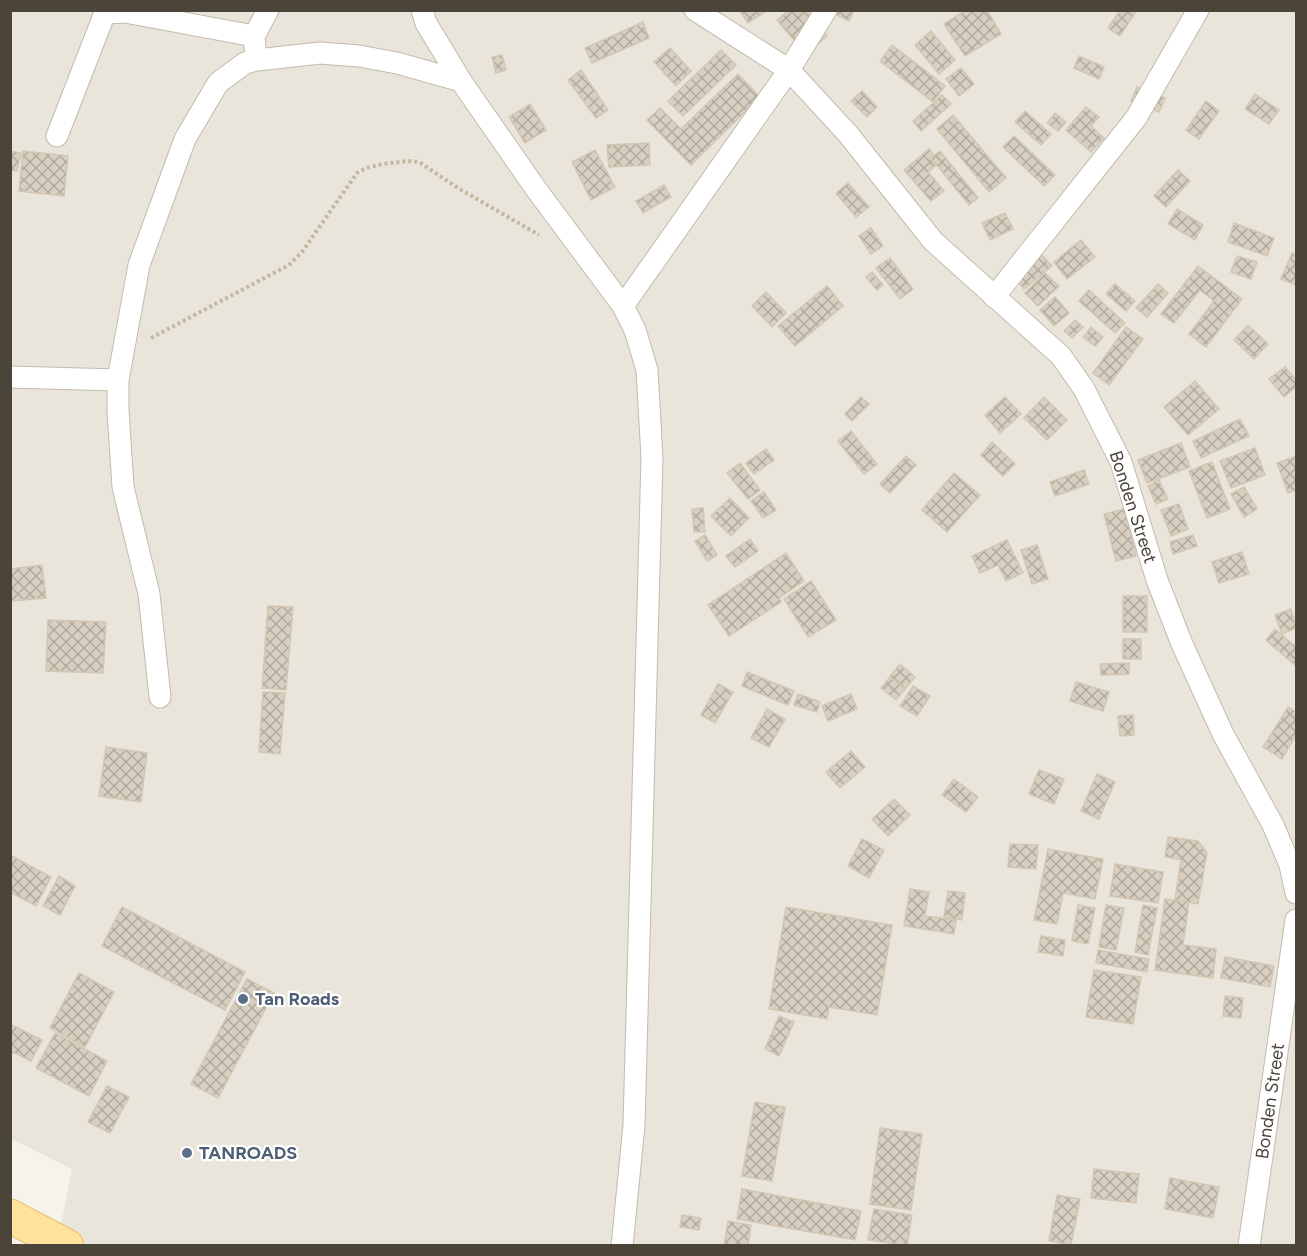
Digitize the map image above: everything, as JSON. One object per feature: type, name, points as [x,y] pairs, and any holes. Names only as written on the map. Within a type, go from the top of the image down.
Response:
[{"type":"main road","points":[[10,1216],[67,1245]]},
{"type":"street","points":[[256,60],[254,36],[268,10]]},
{"type":"street","points":[[422,10],[426,23],[460,81],[536,189],[623,306],[634,330],[647,370],[652,458],[634,1125],[622,1245]]},
{"type":"street","name":"Bonden Street","points":[[694,10],[789,70],[848,134],[933,241],[1061,356],[1084,389],[1121,462],[1157,580],[1182,644],[1223,734],[1273,825],[1290,865],[1296,893]]},
{"type":"street","points":[[623,306],[789,70],[826,10]]},
{"type":"street","points":[[994,297],[1137,118],[1198,10]]},
{"type":"street","points":[[57,136],[106,12],[125,12],[254,36]]},
{"type":"street","points":[[160,697],[149,594],[123,488],[118,380],[139,264],[185,139],[218,83],[245,63],[256,60],[320,53],[359,56],[397,63],[460,81]]},
{"type":"street","points":[[10,377],[118,380]]},
{"type":"street","name":"Bonden Street","points":[[1249,1245],[1296,920]]},
{"type":"path","points":[[123,352],[289,265],[302,252],[357,173],[366,168],[408,161],[419,162],[458,188],[540,235]]},
{"type":"shaded area","points":[[10,11],[1296,11],[1296,1245],[57,1245],[72,1169],[10,1138]]},
{"type":"building","points":[[739,10],[768,10],[748,23]]},
{"type":"building","points":[[789,10],[806,10],[827,36],[806,54],[777,20]]},
{"type":"building","points":[[827,10],[854,10],[849,21]]},
{"type":"building","points":[[966,10],[987,10],[1001,34],[965,56],[944,24]]},
{"type":"building","points":[[1120,10],[1137,10],[1120,36],[1108,28]]},
{"type":"building","points":[[643,22],[649,38],[592,63],[585,48]]},
{"type":"building","points":[[931,31],[955,60],[939,74],[915,45]]},
{"type":"building","points":[[892,45],[945,86],[933,102],[880,61]]},
{"type":"building","points":[[670,48],[691,71],[676,86],[654,62]]},
{"type":"building","points":[[721,50],[736,65],[683,116],[668,101]]},
{"type":"building","points":[[502,55],[506,70],[496,73],[492,57]]},
{"type":"building","points":[[1079,56],[1104,67],[1099,79],[1074,68]]},
{"type":"building","points":[[961,68],[974,84],[959,96],[946,79]]},
{"type":"building","points":[[581,70],[608,110],[596,118],[568,80]]},
{"type":"building","points":[[738,74],[760,97],[691,165],[647,120],[660,108],[681,129]]},
{"type":"building","points":[[1137,87],[1165,98],[1159,112],[1131,101]]},
{"type":"building","points":[[862,91],[877,107],[867,117],[851,101]]},
{"type":"building","points":[[1255,94],[1279,110],[1269,124],[1245,109]]},
{"type":"building","points":[[942,95],[951,104],[921,131],[913,121]]},
{"type":"building","points":[[1206,101],[1219,111],[1199,139],[1186,130]]},
{"type":"building","points":[[530,104],[546,130],[525,143],[509,117]]},
{"type":"building","points":[[1086,107],[1099,117],[1091,126],[1104,138],[1091,152],[1066,130]]},
{"type":"building","points":[[1025,111],[1051,134],[1041,145],[1015,122]]},
{"type":"building","points":[[1055,113],[1066,122],[1058,131],[1047,123]]},
{"type":"building","points":[[953,115],[1006,178],[989,192],[937,129]]},
{"type":"building","points":[[1014,136],[1055,175],[1044,186],[1003,147]]},
{"type":"building","points":[[649,143],[650,165],[609,167],[607,145]]},
{"type":"building","points":[[929,149],[940,162],[928,172],[944,191],[931,201],[904,170]]},
{"type":"building","points":[[595,150],[615,187],[591,200],[572,162]]},
{"type":"building","points":[[10,151],[21,153],[17,171],[10,170]]},
{"type":"building","points":[[23,151],[68,156],[64,196],[19,191]]},
{"type":"building","points":[[940,151],[978,198],[969,205],[931,158]]},
{"type":"building","points":[[1178,170],[1190,181],[1166,207],[1154,196]]},
{"type":"building","points":[[848,183],[869,207],[856,217],[836,193]]},
{"type":"building","points":[[664,185],[671,197],[643,213],[636,201]]},
{"type":"building","points":[[1177,209],[1203,225],[1195,240],[1168,224]]},
{"type":"building","points":[[1005,213],[1013,229],[990,240],[982,223]]},
{"type":"building","points":[[1234,223],[1274,238],[1267,256],[1228,242]]},
{"type":"building","points":[[871,228],[883,246],[871,254],[859,236]]},
{"type":"building","points":[[1081,240],[1095,257],[1067,279],[1054,262]]},
{"type":"building","points":[[1292,253],[1296,255],[1296,285],[1281,279]]},
{"type":"building","points":[[1041,254],[1052,266],[1024,289],[1014,277]]},
{"type":"building","points":[[1237,256],[1257,262],[1251,279],[1231,272]]},
{"type":"building","points":[[890,258],[913,289],[900,299],[876,268]]},
{"type":"building","points":[[1198,266],[1242,299],[1206,347],[1189,334],[1214,301],[1200,290],[1174,323],[1161,314]]},
{"type":"building","points":[[872,272],[883,285],[877,290],[866,277]]},
{"type":"building","points":[[1045,273],[1059,286],[1038,306],[1025,293]]},
{"type":"building","points":[[1115,284],[1135,301],[1126,311],[1106,294]]},
{"type":"building","points":[[1158,284],[1168,293],[1147,317],[1136,308]]},
{"type":"building","points":[[827,286],[843,306],[795,346],[778,326]]},
{"type":"building","points":[[1089,290],[1125,323],[1115,333],[1079,301]]},
{"type":"building","points":[[766,292],[786,313],[772,327],[752,306]]},
{"type":"building","points":[[1055,297],[1069,313],[1054,326],[1040,310]]},
{"type":"building","points":[[1075,320],[1083,327],[1072,338],[1064,331]]},
{"type":"building","points":[[1248,325],[1268,344],[1254,359],[1234,340]]},
{"type":"building","points":[[1091,327],[1103,337],[1095,346],[1083,337]]},
{"type":"building","points":[[1126,327],[1143,339],[1109,385],[1093,373]]},
{"type":"building","points":[[1285,367],[1296,380],[1296,387],[1284,397],[1269,379]]},
{"type":"building","points":[[1195,381],[1219,409],[1188,435],[1164,407]]},
{"type":"building","points":[[861,397],[869,404],[852,421],[845,414]]},
{"type":"building","points":[[1005,397],[1021,414],[1000,433],[985,415]]},
{"type":"building","points":[[1044,397],[1067,420],[1047,440],[1024,418]]},
{"type":"building","points":[[1240,419],[1249,436],[1201,458],[1193,441]]},
{"type":"building","points":[[851,431],[877,464],[864,474],[838,441]]},
{"type":"building","points":[[992,442],[1015,464],[1003,476],[981,455]]},
{"type":"building","points":[[1181,443],[1190,467],[1147,483],[1138,460]]},
{"type":"building","points":[[1255,448],[1265,475],[1231,488],[1220,461]]},
{"type":"building","points":[[766,449],[774,460],[754,474],[746,463]]},
{"type":"building","points":[[906,456],[916,465],[890,493],[880,484]]},
{"type":"building","points":[[1296,456],[1296,490],[1288,493],[1277,463]]},
{"type":"building","points":[[1212,462],[1230,509],[1207,518],[1189,471]]},
{"type":"building","points":[[740,463],[760,490],[748,499],[727,473]]},
{"type":"building","points":[[1084,470],[1089,484],[1055,496],[1050,482]]},
{"type":"building","points":[[954,473],[980,495],[947,532],[922,510]]},
{"type":"building","points":[[1159,480],[1168,499],[1156,504],[1148,486]]},
{"type":"building","points":[[1244,487],[1257,509],[1244,517],[1231,494]]},
{"type":"building","points":[[764,492],[776,510],[763,518],[751,501]]},
{"type":"building","points":[[730,498],[749,518],[731,536],[711,516]]},
{"type":"building","points":[[1179,504],[1188,529],[1171,536],[1161,510]]},
{"type":"building","points":[[703,508],[705,532],[694,532],[692,509]]},
{"type":"building","points":[[1125,509],[1136,556],[1116,561],[1104,514]]},
{"type":"building","points":[[705,535],[717,555],[707,561],[695,541]]},
{"type":"building","points":[[1193,535],[1197,546],[1173,554],[1170,542]]},
{"type":"building","points":[[750,539],[758,551],[735,567],[726,556]]},
{"type":"building","points":[[1007,540],[1023,573],[1006,581],[998,565],[980,573],[972,556]]},
{"type":"building","points":[[1037,545],[1048,579],[1032,584],[1021,550]]},
{"type":"building","points":[[1242,552],[1249,574],[1219,583],[1212,562]]},
{"type":"building","points":[[786,553],[804,581],[779,598],[781,602],[729,636],[708,605]]},
{"type":"building","points":[[42,565],[46,598],[10,601],[10,569]]},
{"type":"building","points":[[811,581],[836,620],[808,637],[784,599]]},
{"type":"building","points":[[1123,596],[1147,596],[1147,632],[1123,632]]},
{"type":"building","points":[[268,606],[293,607],[286,690],[262,688]]},
{"type":"building","points":[[1291,609],[1296,628],[1282,634],[1275,615]]},
{"type":"building","points":[[48,620],[106,622],[103,673],[46,671]]},
{"type":"building","points":[[1275,629],[1296,647],[1296,666],[1266,640]]},
{"type":"building","points":[[1123,639],[1141,639],[1141,659],[1123,659]]},
{"type":"building","points":[[1129,663],[1129,674],[1101,675],[1100,664]]},
{"type":"building","points":[[900,664],[915,677],[905,689],[890,676]]},
{"type":"building","points":[[747,672],[794,691],[788,705],[742,686]]},
{"type":"building","points":[[890,677],[905,689],[896,700],[881,688]]},
{"type":"building","points":[[1076,682],[1109,692],[1103,711],[1070,701]]},
{"type":"building","points":[[718,684],[733,692],[715,723],[701,715]]},
{"type":"building","points":[[913,686],[930,696],[917,716],[900,706]]},
{"type":"building","points":[[263,692],[285,693],[280,754],[259,752]]},
{"type":"building","points":[[798,694],[820,702],[817,712],[794,705]]},
{"type":"building","points":[[851,694],[857,709],[828,721],[822,706]]},
{"type":"building","points":[[1288,707],[1296,712],[1296,735],[1282,759],[1263,747]]},
{"type":"building","points":[[767,709],[785,719],[769,747],[751,738]]},
{"type":"building","points":[[1133,715],[1134,735],[1120,736],[1118,716]]},
{"type":"building","points":[[106,747],[147,753],[141,802],[99,796]]},
{"type":"building","points":[[851,751],[865,767],[840,788],[826,772]]},
{"type":"building","points":[[1039,770],[1064,779],[1054,804],[1029,794]]},
{"type":"building","points":[[1097,774],[1115,782],[1099,819],[1081,811]]},
{"type":"building","points":[[954,779],[978,797],[966,812],[942,795]]},
{"type":"building","points":[[894,799],[910,815],[888,836],[872,819]]},
{"type":"building","points":[[1168,837],[1198,841],[1207,853],[1198,904],[1175,900],[1181,860],[1165,857]]},
{"type":"building","points":[[862,839],[884,850],[869,878],[848,866]]},
{"type":"building","points":[[1010,844],[1038,845],[1036,869],[1008,867]]},
{"type":"building","points":[[1048,849],[1103,859],[1095,899],[1063,893],[1057,924],[1034,920]]},
{"type":"building","points":[[10,855],[51,877],[36,906],[10,892]]},
{"type":"building","points":[[1115,864],[1163,872],[1158,903],[1110,896]]},
{"type":"building","points":[[59,876],[75,886],[60,915],[43,906]]},
{"type":"building","points":[[910,889],[929,892],[925,916],[956,920],[954,934],[904,926]]},
{"type":"building","points":[[948,891],[965,893],[962,920],[944,917]]},
{"type":"building","points":[[1165,899],[1189,902],[1183,945],[1216,949],[1213,978],[1155,970]]},
{"type":"building","points":[[1078,905],[1095,908],[1088,944],[1072,941]]},
{"type":"building","points":[[1106,905],[1124,908],[1116,950],[1099,947]]},
{"type":"building","points":[[1143,905],[1157,908],[1148,955],[1135,952]]},
{"type":"building","points":[[122,907],[245,972],[225,1010],[102,946]]},
{"type":"building","points":[[786,907],[892,925],[877,1015],[829,1007],[827,1019],[769,1009]]},
{"type":"building","points":[[1041,936],[1065,940],[1063,956],[1038,952]]},
{"type":"building","points":[[1098,950],[1149,959],[1147,972],[1096,963]]},
{"type":"building","points":[[1225,957],[1274,966],[1270,987],[1221,978]]},
{"type":"building","points":[[1094,970],[1141,977],[1133,1024],[1086,1017]]},
{"type":"building","points":[[79,973],[114,992],[85,1047],[50,1028]]},
{"type":"building","points":[[247,979],[274,993],[218,1098],[191,1084]]},
{"type":"building","points":[[1225,996],[1243,998],[1241,1018],[1223,1016]]},
{"type":"building","points":[[779,1016],[794,1022],[779,1056],[765,1049]]},
{"type":"building","points":[[10,1024],[42,1040],[31,1061],[13,1052],[10,1056]]},
{"type":"building","points":[[55,1033],[107,1061],[89,1096],[36,1068]]},
{"type":"building","points":[[107,1086],[129,1097],[110,1133],[88,1122]]},
{"type":"building","points":[[755,1102],[785,1107],[772,1181],[742,1176]]},
{"type":"building","points":[[880,1128],[922,1134],[911,1210],[870,1204]]},
{"type":"building","points":[[1094,1169],[1139,1174],[1136,1203],[1091,1198]]},
{"type":"building","points":[[1170,1178],[1219,1187],[1213,1218],[1165,1209]]},
{"type":"building","points":[[742,1189],[861,1211],[855,1240],[737,1219]]},
{"type":"building","points":[[1057,1195],[1080,1199],[1071,1245],[1049,1241]]},
{"type":"building","points":[[874,1209],[912,1215],[907,1246],[868,1240]]},
{"type":"building","points":[[682,1215],[701,1218],[699,1230],[680,1227]]},
{"type":"building","points":[[728,1221],[751,1225],[748,1246],[724,1246]]},
{"type":"place","name":"Tan Roads","points":[[243,999]]},
{"type":"place","name":"TANROADS","points":[[187,1153]]}]
